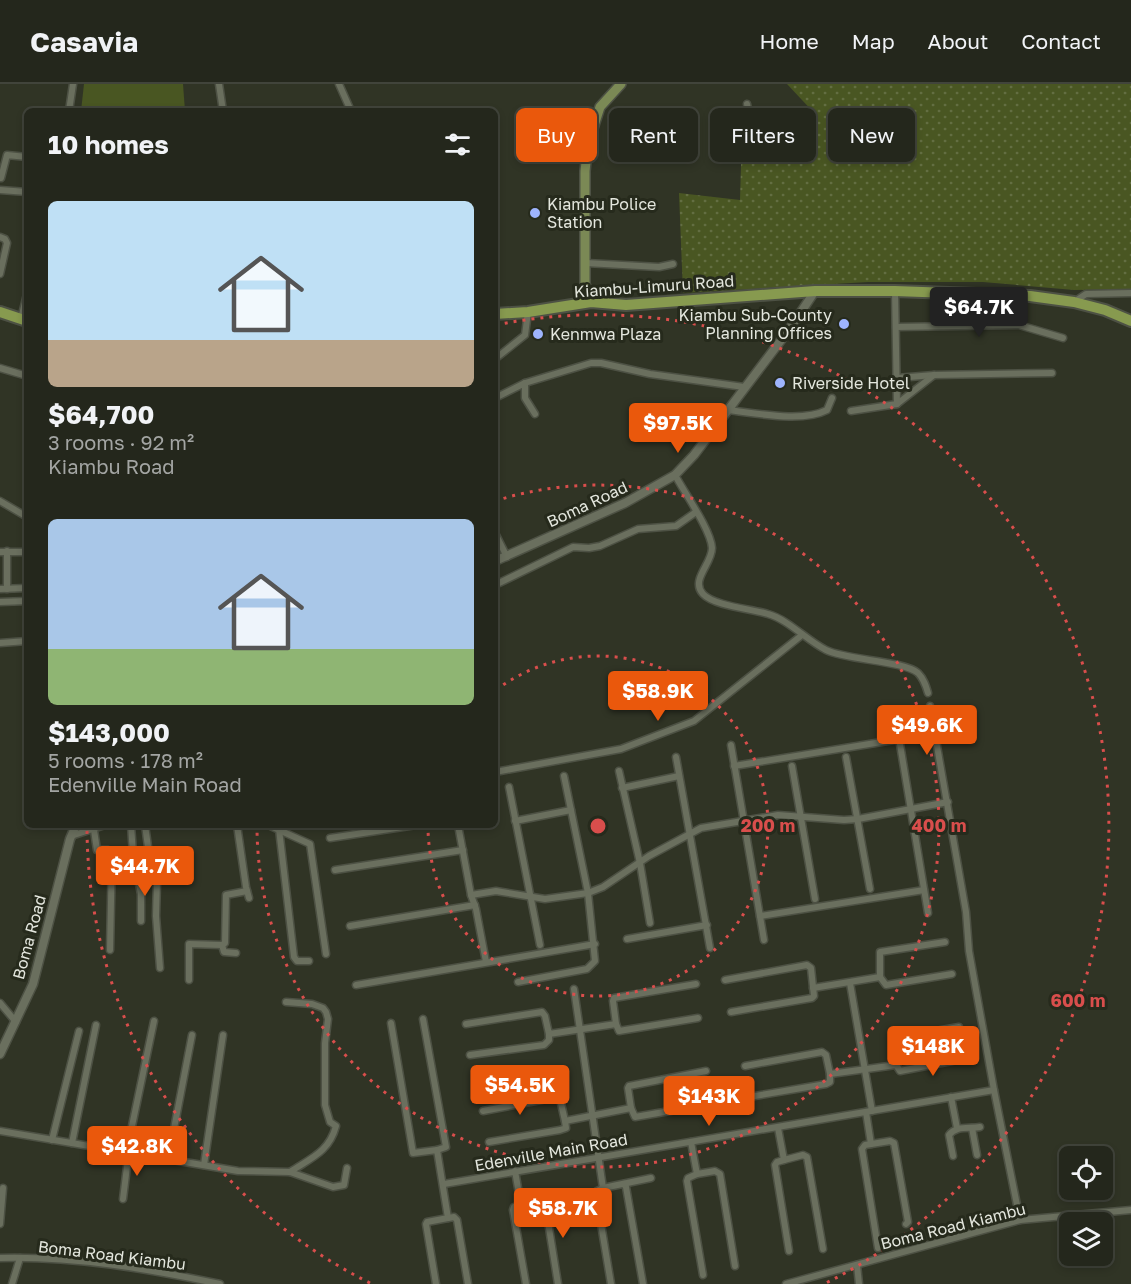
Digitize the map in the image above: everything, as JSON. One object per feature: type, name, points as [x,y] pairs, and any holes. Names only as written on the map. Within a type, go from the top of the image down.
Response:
[{"type":"highway","name":"Kiambu-Limuru Road","points":[[498,314],[528,312],[591,302],[626,305],[815,291],[896,291],[1030,296],[1074,302],[1105,310],[1131,321]]},
{"type":"highway","points":[[0,312],[24,320]]},
{"type":"main road","points":[[591,302],[585,285],[585,171],[588,144],[600,107],[621,84]]},
{"type":"main road","name":"Boma Road","points":[[498,560],[626,503],[675,475],[694,455],[791,327],[815,291]]},
{"type":"main road","name":"Boma Road","points":[[0,1054],[33,984],[75,828]]},
{"type":"street","points":[[69,108],[73,84]]},
{"type":"street","points":[[219,84],[223,108]]},
{"type":"street","points":[[339,84],[350,108]]},
{"type":"street","points":[[747,104],[748,108]]},
{"type":"street","points":[[1,178],[7,155],[24,157]]},
{"type":"street","points":[[0,190],[24,192]]},
{"type":"street","points":[[0,237],[7,243],[0,274]]},
{"type":"street","points":[[585,263],[659,267],[673,264]]},
{"type":"street","points":[[896,291],[897,404]]},
{"type":"street","points":[[1074,302],[1086,294],[1131,293]]},
{"type":"street","points":[[498,357],[525,335],[528,312]]},
{"type":"street","points":[[896,327],[1019,326],[1063,338]]},
{"type":"street","points":[[498,396],[555,372],[591,363],[744,387]]},
{"type":"street","points":[[0,369],[24,375]]},
{"type":"street","points":[[897,378],[934,375],[1052,373]]},
{"type":"street","points":[[851,411],[897,404],[934,375]]},
{"type":"street","points":[[525,383],[525,398],[535,414]]},
{"type":"street","points":[[727,410],[794,416],[819,414],[827,410],[832,398]]},
{"type":"street","points":[[675,475],[712,548],[700,577],[699,586],[705,597],[771,614],[825,650],[912,669],[924,681],[928,693]]},
{"type":"street","points":[[0,501],[24,515]]},
{"type":"street","points":[[498,584],[573,547],[600,546],[638,529],[676,526],[696,513]]},
{"type":"street","points":[[498,539],[507,557]]},
{"type":"street","points":[[24,552],[3,552],[4,589],[24,588]]},
{"type":"street","points":[[0,602],[24,601]]},
{"type":"street","points":[[498,771],[621,749],[694,722],[802,635]]},
{"type":"street","points":[[0,643],[24,641]]},
{"type":"street","points":[[930,706],[966,912],[969,951],[993,1090],[1020,1220]]},
{"type":"street","points":[[895,714],[928,912]]},
{"type":"street","points":[[734,766],[900,739]]},
{"type":"street","points":[[731,745],[764,940]]},
{"type":"street","points":[[676,757],[710,948]]},
{"type":"street","points":[[846,757],[870,889]]},
{"type":"street","points":[[792,766],[815,899]]},
{"type":"street","points":[[619,771],[640,863],[650,923]]},
{"type":"street","points":[[518,982],[587,969],[595,961],[588,893],[564,776]]},
{"type":"street","points":[[622,788],[679,776]]},
{"type":"street","points":[[508,787],[540,945]]},
{"type":"street","points":[[471,895],[496,891],[545,899],[588,893],[603,887],[701,828],[778,815],[858,819],[948,804]]},
{"type":"street","points":[[515,821],[571,810]]},
{"type":"street","points":[[71,836],[98,828]]},
{"type":"street","points":[[131,828],[133,854],[141,894],[141,921]]},
{"type":"street","points":[[145,828],[149,854],[157,881],[156,916],[160,968]]},
{"type":"street","points":[[237,828],[249,898]]},
{"type":"street","points":[[330,838],[396,828]]},
{"type":"street","points":[[459,828],[486,963]]},
{"type":"street","points":[[279,829],[310,844],[326,954]]},
{"type":"street","points":[[279,829],[294,957],[297,962],[309,961]]},
{"type":"street","points":[[94,830],[96,850],[108,850],[112,853],[110,950]]},
{"type":"street","points":[[335,870],[463,850]]},
{"type":"street","points":[[760,916],[924,890]]},
{"type":"street","points":[[189,980],[189,944],[222,945],[226,941],[226,896],[247,891]]},
{"type":"street","points":[[350,926],[475,905]]},
{"type":"street","points":[[627,939],[707,925]]},
{"type":"street","points":[[945,942],[880,952],[880,977],[886,985],[952,974]]},
{"type":"street","points":[[222,945],[224,952],[236,953]]},
{"type":"street","points":[[356,985],[595,945]]},
{"type":"street","points":[[725,980],[809,965],[814,996],[812,998],[731,1012]]},
{"type":"street","points":[[813,988],[880,977]]},
{"type":"street","points":[[850,983],[866,1069],[871,1144]]},
{"type":"street","points":[[696,984],[613,1000],[619,1031],[698,1018]]},
{"type":"street","points":[[574,988],[603,1188]]},
{"type":"street","points":[[286,1002],[312,1004],[323,1008],[326,1012],[328,1019],[325,1043],[325,1105],[330,1122],[336,1125],[328,1146],[290,1172]]},
{"type":"street","points":[[0,1004],[16,1022]]},
{"type":"street","points":[[466,1024],[542,1012],[549,1034],[549,1042],[544,1045],[470,1055]]},
{"type":"street","points":[[391,1023],[413,1153],[446,1147],[423,1019]]},
{"type":"street","points":[[123,1199],[128,1152],[154,1021]]},
{"type":"street","points":[[549,1034],[616,1024]]},
{"type":"street","points":[[72,1143],[96,1025]]},
{"type":"street","points":[[959,1028],[894,1039],[896,1065],[898,1070],[902,1071],[962,1059]]},
{"type":"street","points":[[52,1140],[79,1031]]},
{"type":"street","points":[[168,1160],[192,1035]]},
{"type":"street","points":[[204,1165],[223,1035]]},
{"type":"street","points":[[745,1066],[824,1052],[830,1074],[830,1082],[826,1084],[749,1098]]},
{"type":"street","points":[[830,1074],[896,1065]]},
{"type":"street","points":[[706,1071],[630,1086],[628,1088],[631,1108],[635,1117],[716,1103]]},
{"type":"street","name":"Edenville Main Road","points":[[444,1184],[993,1090]]},
{"type":"street","points":[[483,1111],[557,1097],[560,1099],[565,1120],[566,1128],[563,1130],[489,1142]]},
{"type":"street","points":[[951,1097],[957,1128]]},
{"type":"street","points":[[565,1120],[631,1108]]},
{"type":"street","points":[[778,1128],[784,1160]]},
{"type":"street","points":[[953,1156],[949,1135],[957,1128],[976,1128],[977,1155]]},
{"type":"street","points":[[0,1131],[238,1171],[290,1172],[333,1187],[344,1185],[347,1168]]},
{"type":"street","points":[[878,1248],[862,1149],[865,1145],[891,1141],[894,1143],[908,1220],[906,1224]]},
{"type":"street","points":[[691,1142],[697,1174]]},
{"type":"street","points":[[436,1150],[444,1184],[448,1218]]},
{"type":"street","points":[[789,1251],[775,1165],[777,1162],[803,1155],[807,1157],[823,1249]]},
{"type":"street","points":[[514,1171],[521,1205]]},
{"type":"street","points":[[703,1275],[687,1181],[688,1178],[697,1174],[715,1171],[720,1174],[735,1266]]},
{"type":"street","points":[[611,1284],[595,1196],[597,1191],[603,1188],[651,1178]]},
{"type":"street","points":[[624,1185],[643,1284]]},
{"type":"street","points":[[0,1224],[3,1188]]},
{"type":"street","points":[[526,1284],[513,1210],[514,1207],[521,1205],[545,1203],[558,1284]]},
{"type":"street","name":"Boma Road Kiambu","points":[[786,1284],[1020,1220],[1131,1210]]},
{"type":"street","points":[[436,1284],[426,1224],[454,1217],[457,1220],[468,1284]]},
{"type":"street","name":"Boma Road Kiambu","points":[[0,1258],[157,1271],[220,1284]]},
{"type":"street","points":[[12,1284],[20,1258]]},
{"type":"street","points":[[856,1264],[859,1284]]},
{"type":"green space","points":[[84,84],[183,84],[185,108],[81,108]]},
{"type":"green space","points":[[787,84],[1131,84],[1131,289],[1074,290],[983,282],[868,282],[683,293],[679,193],[740,200],[741,162],[816,162],[817,116],[816,108],[810,108]]},
{"type":"place","name":"Kiambu Police Station","points":[[535,213]]},
{"type":"place","name":"Kiambu Sub-County Planning Offices","points":[[844,324]]},
{"type":"place","name":"Kenmwa Plaza","points":[[538,334]]},
{"type":"place","name":"Riverside Hotel","points":[[780,383]]}]
